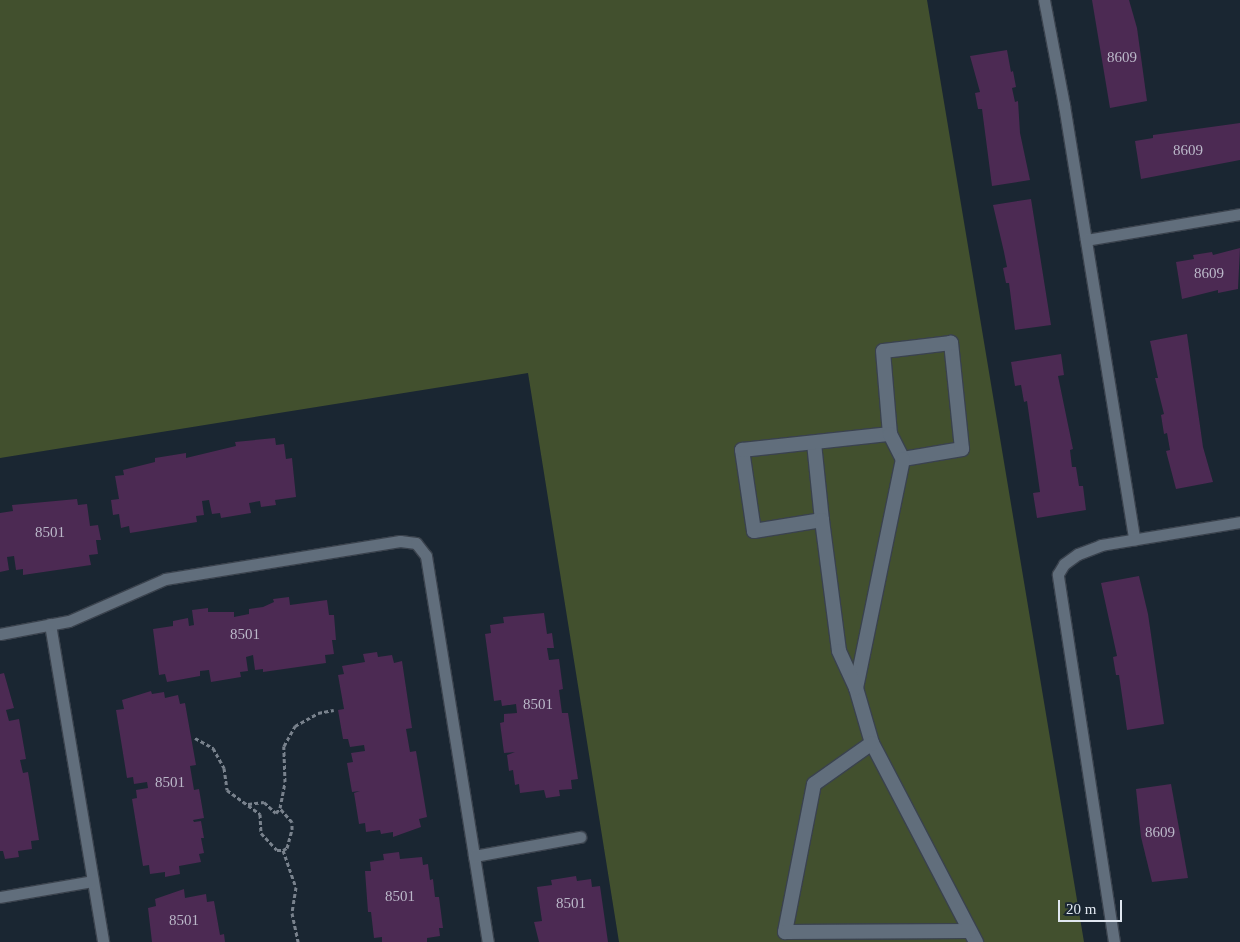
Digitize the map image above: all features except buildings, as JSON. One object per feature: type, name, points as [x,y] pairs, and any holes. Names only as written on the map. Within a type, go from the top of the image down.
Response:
[{"type":"street","points":[[856,688],[903,458],[890,434],[883,350],[951,343],[962,449],[903,458]]},
{"type":"street","points":[[822,520],[754,531],[742,450],[890,434]]},
{"type":"street","points":[[814,443],[839,651],[856,688],[872,743],[973,937],[783,937],[814,784],[872,743]]},
{"type":"lane","points":[[1044,0],[1086,240],[1134,539]]},
{"type":"lane","points":[[1086,240],[1240,214]]},
{"type":"lane","points":[[1114,942],[1057,585],[1058,574],[1064,564],[1078,554],[1102,544],[1240,522]]},
{"type":"lane","points":[[0,634],[69,621],[165,579],[400,541],[416,543],[426,556],[488,942]]},
{"type":"lane","points":[[50,624],[103,942]]},
{"type":"lane","points":[[474,856],[580,837]]},
{"type":"lane","points":[[0,897],[93,882]]},
{"type":"path","points":[[248,804],[264,802],[276,812],[280,808],[285,782],[284,746],[288,736],[295,726],[308,717],[334,710]]},
{"type":"path","points":[[195,738],[213,748],[224,768],[227,790],[260,814],[261,832],[277,850],[283,850]]},
{"type":"path","points":[[280,808],[292,822],[290,840],[283,850]]},
{"type":"path","points":[[283,850],[296,887],[292,913],[298,942]]},
{"type":"green space","points":[[0,0],[927,0],[1084,942],[619,942],[528,373],[0,458]]}]
